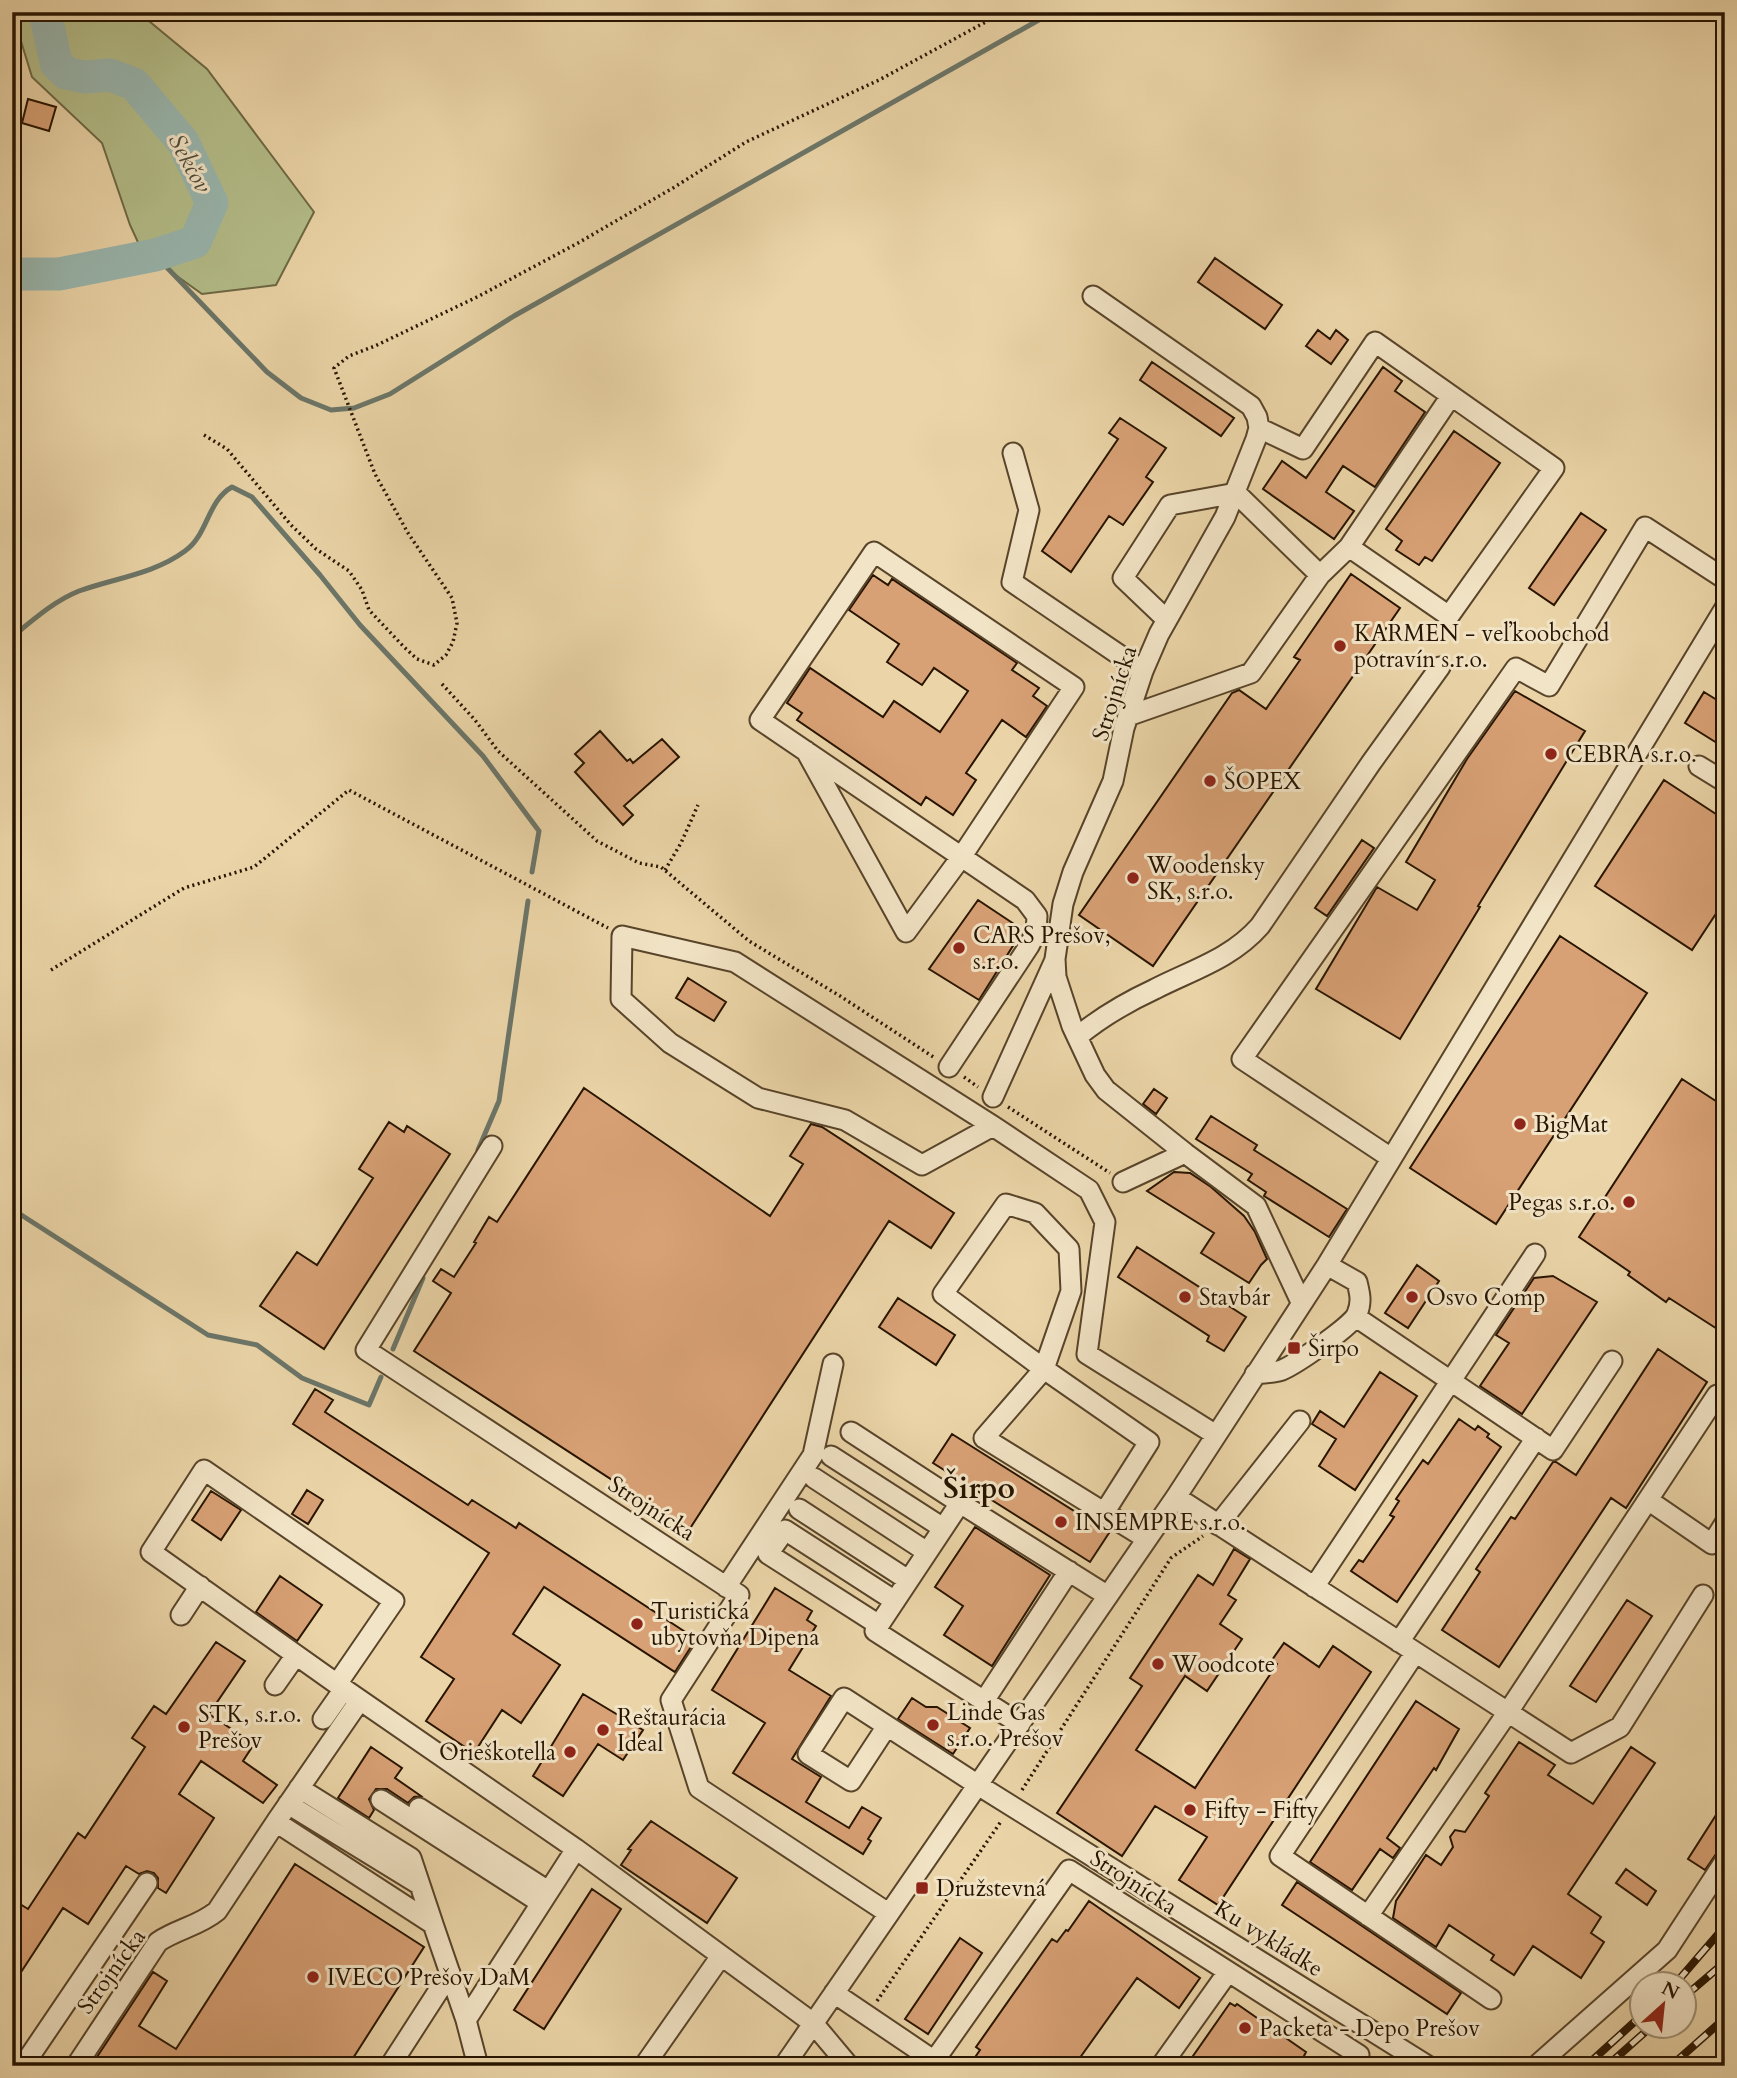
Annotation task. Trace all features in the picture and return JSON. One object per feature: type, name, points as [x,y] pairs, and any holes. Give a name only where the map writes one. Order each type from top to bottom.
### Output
[{"type":"street","points":[[1093,296],[1251,406],[1259,428],[1303,449],[1375,342],[1554,468],[1449,616],[1349,547]]},
{"type":"street","points":[[1128,716],[1251,673],[1320,575],[1349,547],[1451,396]]},
{"type":"street","name":"Strojnícka","points":[[1259,428],[1236,492],[1218,530],[1167,620],[1143,671],[1128,716],[1113,781],[1073,872],[1063,904],[1055,959],[1056,977],[1091,1068],[1107,1090],[1256,1206],[1301,1302]]},
{"type":"street","points":[[1013,453],[1029,510],[1012,582],[1143,671]]},
{"type":"street","points":[[1167,620],[1122,578],[1170,505],[1236,492],[1320,575]]},
{"type":"street","points":[[1391,1158],[1242,1059],[1516,668],[1549,686],[1645,527],[1725,579]]},
{"type":"street","name":"Strojnícka","points":[[949,1067],[1030,946],[1036,932],[1037,916],[1026,900],[760,720],[874,552],[1074,687],[961,856]]},
{"type":"street","points":[[784,2066],[1176,1497],[1326,1265],[1725,608]]},
{"type":"street","points":[[1077,1037],[1106,1015],[1209,964],[1247,941],[1440,667]]},
{"type":"street","points":[[806,751],[906,932],[961,856]]},
{"type":"street","points":[[1699,766],[1725,782]]},
{"type":"street","points":[[993,1126],[922,1165],[845,1120],[758,1098],[670,1043],[621,999],[622,936],[735,962],[993,1126],[1089,1191],[1105,1222],[1087,1354],[1216,1435]]},
{"type":"street","points":[[993,1097],[1055,959]]},
{"type":"street","name":"Strojnícka","points":[[492,1146],[366,1350],[726,1587]]},
{"type":"street","points":[[1123,1182],[1185,1153]]},
{"type":"street","points":[[1104,1513],[1149,1442],[1044,1369],[943,1294],[1006,1204],[1035,1213],[1069,1249],[1071,1291],[1044,1369],[984,1438],[1104,1513],[1147,1539]]},
{"type":"street","points":[[1314,1587],[1535,1254]]},
{"type":"street","points":[[1255,1374],[1274,1373],[1286,1368],[1311,1353],[1356,1317],[1361,1301],[1357,1282],[1326,1265]]},
{"type":"street","points":[[1356,1317],[1553,1450],[1612,1361]]},
{"type":"street","points":[[833,1364],[813,1455],[726,1587],[739,1595],[671,1700],[699,1788],[888,1913]]},
{"type":"street","points":[[1368,1916],[1508,1712],[1717,1395]]},
{"type":"street","points":[[1218,1525],[1300,1421]]},
{"type":"street","points":[[851,1432],[1108,1596]]},
{"type":"street","points":[[1491,1999],[1280,1856],[1536,1438]]},
{"type":"street","points":[[831,1456],[943,1528]]},
{"type":"street","points":[[323,1718],[341,1686],[394,1601],[204,1469],[151,1552],[341,1686],[360,1700],[576,1849],[813,2023],[849,2066]]},
{"type":"street","points":[[814,1478],[927,1552]]},
{"type":"street","points":[[1176,1497],[1571,1753],[1620,1727],[1703,1595]]},
{"type":"street","points":[[1648,1500],[1712,1544],[1725,1523]]},
{"type":"street","points":[[960,1503],[875,1631],[1020,1724]]},
{"type":"street","points":[[799,1509],[908,1580]]},
{"type":"street","points":[[879,1625],[768,1554],[785,1530],[895,1601]]},
{"type":"street","points":[[984,1701],[1069,1571]]},
{"type":"street","points":[[181,1615],[200,1587]]},
{"type":"street","points":[[275,1685],[296,1655]]},
{"type":"street","name":"Strojnícka","points":[[76,2066],[158,1942],[171,1933],[205,1922],[217,1911],[360,1700]]},
{"type":"street","name":"Ku vykládke","points":[[887,1726],[1427,2066]]},
{"type":"street","points":[[294,1796],[420,1885],[466,2020],[478,2066]]},
{"type":"street","points":[[380,1800],[545,1897]]},
{"type":"street","points":[[419,1808],[545,1897]]},
{"type":"street","points":[[276,1822],[433,1924]]},
{"type":"street","points":[[466,2020],[576,1849]]},
{"type":"street","points":[[1536,2066],[1667,1950],[1725,1861]]},
{"type":"street","name":"Strojnícka","points":[[834,1993],[938,2063],[1069,1870],[1359,2055],[1351,2066]]},
{"type":"street","points":[[23,2066],[147,1883]]},
{"type":"street","points":[[644,2066],[721,1956]]},
{"type":"street","points":[[1161,2066],[1228,1972]]},
{"type":"street","points":[[390,2066],[450,1973]]},
{"type":"path","points":[[204,435],[227,449],[291,525],[316,549],[349,570],[362,590],[369,610],[404,647],[417,659],[434,665],[446,655],[453,642],[457,623],[452,598],[408,533],[375,474],[334,368],[349,356],[479,296],[579,243],[746,142],[879,80],[1004,12]]},
{"type":"path","points":[[442,684],[475,720],[498,751],[597,841],[639,863],[661,867],[749,941],[840,996],[1123,1182]]},
{"type":"path","points":[[51,970],[184,888],[254,867],[349,790],[622,936]]},
{"type":"path","points":[[665,870],[681,843],[698,804]]},
{"type":"green space","points":[[12,12],[138,12],[207,69],[314,212],[276,285],[202,294],[142,251],[130,225],[102,143],[32,77]]},
{"type":"building","points":[[28,99],[56,107],[49,131],[22,123]]},
{"type":"building","points":[[1215,258],[1282,305],[1265,329],[1198,282]]},
{"type":"building","points":[[1318,330],[1330,339],[1336,330],[1348,340],[1331,364],[1306,346]]},
{"type":"building","points":[[1152,362],[1234,418],[1221,436],[1140,380]]},
{"type":"building","points":[[1383,367],[1402,381],[1395,391],[1425,412],[1375,487],[1343,466],[1326,492],[1354,511],[1334,539],[1263,489],[1282,461],[1306,478]]},
{"type":"building","points":[[1120,418],[1166,448],[1146,477],[1153,482],[1123,525],[1109,516],[1071,572],[1042,551],[1118,439],[1109,433]]},
{"type":"building","points":[[1454,431],[1500,463],[1432,561],[1425,557],[1419,565],[1396,550],[1402,541],[1386,529]]},
{"type":"building","points":[[1581,513],[1606,530],[1554,605],[1529,588]]},
{"type":"building","points":[[1351,574],[1400,608],[1153,966],[1079,915],[1232,693],[1239,690],[1266,709],[1300,660],[1294,657]]},
{"type":"building","points":[[873,575],[888,585],[892,579],[1017,663],[1012,670],[1039,688],[1033,696],[1047,706],[1026,737],[1002,720],[966,773],[976,780],[953,815],[926,797],[921,805],[797,720],[802,713],[787,703],[810,668],[883,717],[894,701],[940,732],[968,691],[934,668],[922,685],[887,662],[899,644],[849,610]]},
{"type":"building","points":[[1515,691],[1585,731],[1400,1039],[1316,989],[1377,887],[1417,910],[1435,880],[1406,862],[1467,759]]},
{"type":"building","points":[[1704,692],[1725,705],[1725,748],[1685,723]]},
{"type":"building","points":[[600,731],[627,761],[630,759],[633,763],[662,739],[679,757],[624,806],[633,815],[623,825],[575,772],[584,763],[575,754]]},
{"type":"building","points":[[1664,780],[1725,820],[1725,900],[1692,950],[1595,886]]},
{"type":"building","points":[[1362,840],[1374,848],[1327,916],[1315,908]]},
{"type":"building","points":[[978,900],[1023,930],[979,1000],[929,969]]},
{"type":"building","points":[[1560,936],[1647,993],[1496,1224],[1410,1168]]},
{"type":"building","points":[[688,978],[726,1002],[714,1021],[676,998]]},
{"type":"building","points":[[1682,1079],[1725,1107],[1725,1334],[1669,1298],[1666,1302],[1628,1275],[1630,1272],[1579,1237]]},
{"type":"building","points":[[584,1088],[770,1216],[803,1164],[790,1156],[811,1124],[822,1127],[954,1213],[931,1248],[889,1221],[689,1530],[414,1351],[451,1293],[433,1281],[441,1269],[454,1277],[489,1217],[497,1222]]},
{"type":"building","points":[[1154,1089],[1167,1098],[1156,1114],[1143,1104]]},
{"type":"building","points":[[1211,1116],[1257,1145],[1254,1150],[1347,1209],[1329,1237],[1264,1196],[1266,1192],[1248,1180],[1252,1174],[1196,1139]]},
{"type":"building","points":[[389,1122],[404,1132],[407,1126],[450,1154],[324,1349],[260,1306],[297,1252],[317,1265],[373,1178],[359,1169]]},
{"type":"building","points":[[1174,1172],[1190,1173],[1211,1187],[1244,1216],[1255,1232],[1267,1259],[1249,1283],[1201,1253],[1214,1233],[1147,1191]]},
{"type":"building","points":[[1137,1247],[1246,1317],[1224,1351],[1207,1341],[1209,1336],[1118,1277]]},
{"type":"building","name":"Osvo Comp","points":[[1417,1265],[1439,1281],[1408,1328],[1385,1313]]},
{"type":"building","points":[[1553,1276],[1597,1302],[1522,1414],[1480,1386],[1509,1343],[1496,1335],[1534,1278]]},
{"type":"building","points":[[898,1298],[955,1335],[936,1365],[879,1327]]},
{"type":"building","points":[[1658,1349],[1707,1382],[1626,1508],[1611,1498],[1499,1667],[1442,1630],[1480,1572],[1476,1569],[1511,1517],[1515,1519],[1553,1462],[1576,1475]]},
{"type":"building","points":[[1380,1372],[1417,1396],[1355,1490],[1319,1466],[1336,1439],[1312,1424],[1320,1411],[1344,1427]]},
{"type":"building","points":[[315,1389],[333,1400],[325,1412],[468,1505],[472,1500],[516,1528],[519,1523],[696,1639],[675,1672],[544,1587],[513,1634],[560,1665],[521,1723],[502,1710],[474,1753],[426,1721],[454,1679],[421,1657],[489,1553],[293,1424]]},
{"type":"building","points":[[1459,1419],[1475,1430],[1478,1426],[1501,1447],[1397,1602],[1351,1571],[1359,1560],[1363,1562],[1394,1517],[1390,1515],[1399,1501],[1396,1499],[1423,1460],[1428,1464]]},
{"type":"building","points":[[952,1434],[1109,1533],[1090,1562],[933,1463]]},
{"type":"building","points":[[307,1490],[323,1500],[308,1524],[292,1514]]},
{"type":"building","points":[[211,1491],[241,1510],[221,1540],[192,1520]]},
{"type":"building","points":[[975,1527],[1050,1575],[992,1666],[944,1635],[963,1606],[935,1587]]},
{"type":"building","points":[[1234,1549],[1250,1559],[1228,1595],[1236,1600],[1220,1624],[1242,1639],[1207,1691],[1185,1676],[1136,1750],[1195,1788],[1277,1664],[1272,1660],[1284,1643],[1319,1667],[1333,1646],[1371,1672],[1218,1905],[1179,1880],[1207,1837],[1155,1806],[1122,1856],[1057,1813],[1142,1686],[1130,1678],[1198,1575],[1213,1585]]},
{"type":"building","points":[[280,1576],[322,1605],[297,1641],[256,1612]]},
{"type":"building","points":[[775,1588],[812,1611],[807,1620],[816,1626],[789,1670],[831,1696],[792,1759],[821,1777],[806,1802],[849,1828],[862,1807],[881,1818],[868,1839],[871,1841],[863,1854],[733,1773],[765,1723],[712,1690]]},
{"type":"building","points":[[1627,1600],[1652,1616],[1596,1702],[1570,1686]]},
{"type":"building","points":[[216,1642],[245,1661],[209,1714],[254,1744],[243,1761],[277,1785],[263,1803],[201,1761],[179,1794],[214,1818],[166,1893],[158,1888],[158,1878],[154,1873],[147,1871],[139,1874],[126,1866],[88,1924],[63,1908],[12,1986],[12,1899],[28,1909],[78,1833],[85,1838],[145,1747],[132,1738],[154,1706],[166,1714]]},
{"type":"building","name":"Orieškotella","points":[[583,1694],[643,1730],[623,1760],[598,1744],[563,1796],[533,1776]]},
{"type":"building","name":"Linde Gas s.r.o. Prešov","points":[[912,1698],[926,1707],[937,1707],[970,1728],[953,1754],[898,1719]]},
{"type":"building","points":[[1416,1701],[1459,1729],[1436,1770],[1434,1768],[1387,1838],[1400,1848],[1393,1858],[1380,1849],[1352,1890],[1310,1862]]},
{"type":"building","points":[[1519,1742],[1555,1765],[1548,1775],[1593,1804],[1631,1747],[1655,1763],[1568,1894],[1601,1917],[1591,1933],[1604,1942],[1581,1978],[1533,1946],[1514,1975],[1491,1960],[1494,1955],[1449,1925],[1436,1947],[1393,1918],[1396,1901],[1426,1855],[1441,1865],[1453,1847],[1450,1837],[1455,1830],[1465,1832],[1489,1796],[1485,1793]]},
{"type":"building","points":[[371,1747],[402,1768],[395,1778],[421,1796],[414,1797],[408,1803],[387,1789],[376,1789],[369,1799],[374,1810],[369,1818],[338,1798]]},
{"type":"building","points":[[1725,1801],[1725,1841],[1705,1870],[1688,1859]]},
{"type":"building","points":[[651,1821],[737,1878],[707,1923],[621,1865],[631,1850],[628,1849]]},
{"type":"building","name":"IVECO Prešov DaM","points":[[295,1864],[424,1947],[348,2066],[91,2066],[153,1972],[167,1981],[139,2026],[176,2049]]},
{"type":"building","points":[[1626,1869],[1656,1891],[1647,1905],[1616,1883]]},
{"type":"building","points":[[1297,1882],[1461,1993],[1447,2014],[1282,1905]]},
{"type":"building","points":[[592,1889],[621,1909],[544,2029],[514,2010]]},
{"type":"building","points":[[1089,1901],[1200,1978],[1179,2008],[1137,1978],[1074,2066],[969,2066],[980,2050],[976,2047],[1052,1939],[1057,1942],[1066,1930],[1068,1931]]},
{"type":"building","points":[[960,1938],[982,1953],[928,2034],[905,2019]]},
{"type":"building","name":"Packeta - Depo Prešov","points":[[1230,2003],[1235,2006],[1237,2004],[1306,2052],[1304,2056],[1316,2066],[1186,2066]]},
{"type":"waterway","name":"Sekčov","points":[[12,274],[59,274],[155,255],[195,242],[212,203],[183,142],[134,84],[110,75],[84,77],[66,73],[56,63],[45,12]]},
{"type":"waterway","points":[[155,255],[267,372],[301,398],[331,410],[354,408],[390,394],[514,316],[1053,12]]},
{"type":"waterway","points":[[12,637],[44,611],[70,595],[147,570],[185,551],[199,536],[217,501],[232,487],[252,497],[360,625],[483,756],[539,831],[532,872]]},
{"type":"waterway","points":[[478,1150],[499,1101],[528,901]]},
{"type":"waterway","points":[[12,1209],[208,1335],[257,1345],[302,1378],[369,1405],[381,1377]]},
{"type":"waterway","points":[[393,1349],[423,1278]]},
{"type":"railway","points":[[1688,1969],[1725,1926]]},
{"type":"railway","points":[[1698,1985],[1725,1962]]},
{"type":"railway","points":[[1671,2066],[1725,2018]]},
{"type":"railway","points":[[1586,2066],[1628,2028]]},
{"type":"railway","points":[[1607,2066],[1637,2039]]},
{"type":"place","name":"KARMEN - veľkoobchod potravín s.r.o.","points":[[1340,646]]},
{"type":"place","name":"CEBRA s.r.o.","points":[[1551,754]]},
{"type":"place","name":"ŠOPEX","points":[[1210,781]]},
{"type":"place","name":"Woodensky SK, s.r.o.","points":[[1133,878]]},
{"type":"place","name":"CARS Prešov, s.r.o.","points":[[959,948]]},
{"type":"place","name":"BigMat","points":[[1520,1124]]},
{"type":"place","name":"Pegas s.r.o.","points":[[1629,1202]]},
{"type":"place","name":"Stavbár","points":[[1185,1297]]},
{"type":"place","name":"Osvo Comp","points":[[1412,1297]]},
{"type":"place","name":"Širpo","points":[[1294,1348]]},
{"type":"place","name":"INSEMPRE s.r.o.","points":[[1061,1522]]},
{"type":"place","name":"Turistická ubytovňa Dipena","points":[[637,1624]]},
{"type":"place","name":"Woodcote","points":[[1158,1664]]},
{"type":"place","name":"Linde Gas s.r.o. Prešov","points":[[933,1725]]},
{"type":"place","name":"STK, s.r.o. Prešov","points":[[184,1727]]},
{"type":"place","name":"Reštaurácia Ideal","points":[[603,1730]]},
{"type":"place","name":"Orieškotella","points":[[570,1752]]},
{"type":"place","name":"Fifty - Fifty","points":[[1190,1810]]},
{"type":"place","name":"Družstevná","points":[[922,1888]]},
{"type":"place","name":"IVECO Prešov DaM","points":[[313,1977]]},
{"type":"place","name":"Packeta - Depo Prešov","points":[[1245,2028]]},
{"type":"district","name":"Širpo","points":[[979,1488]]}]
